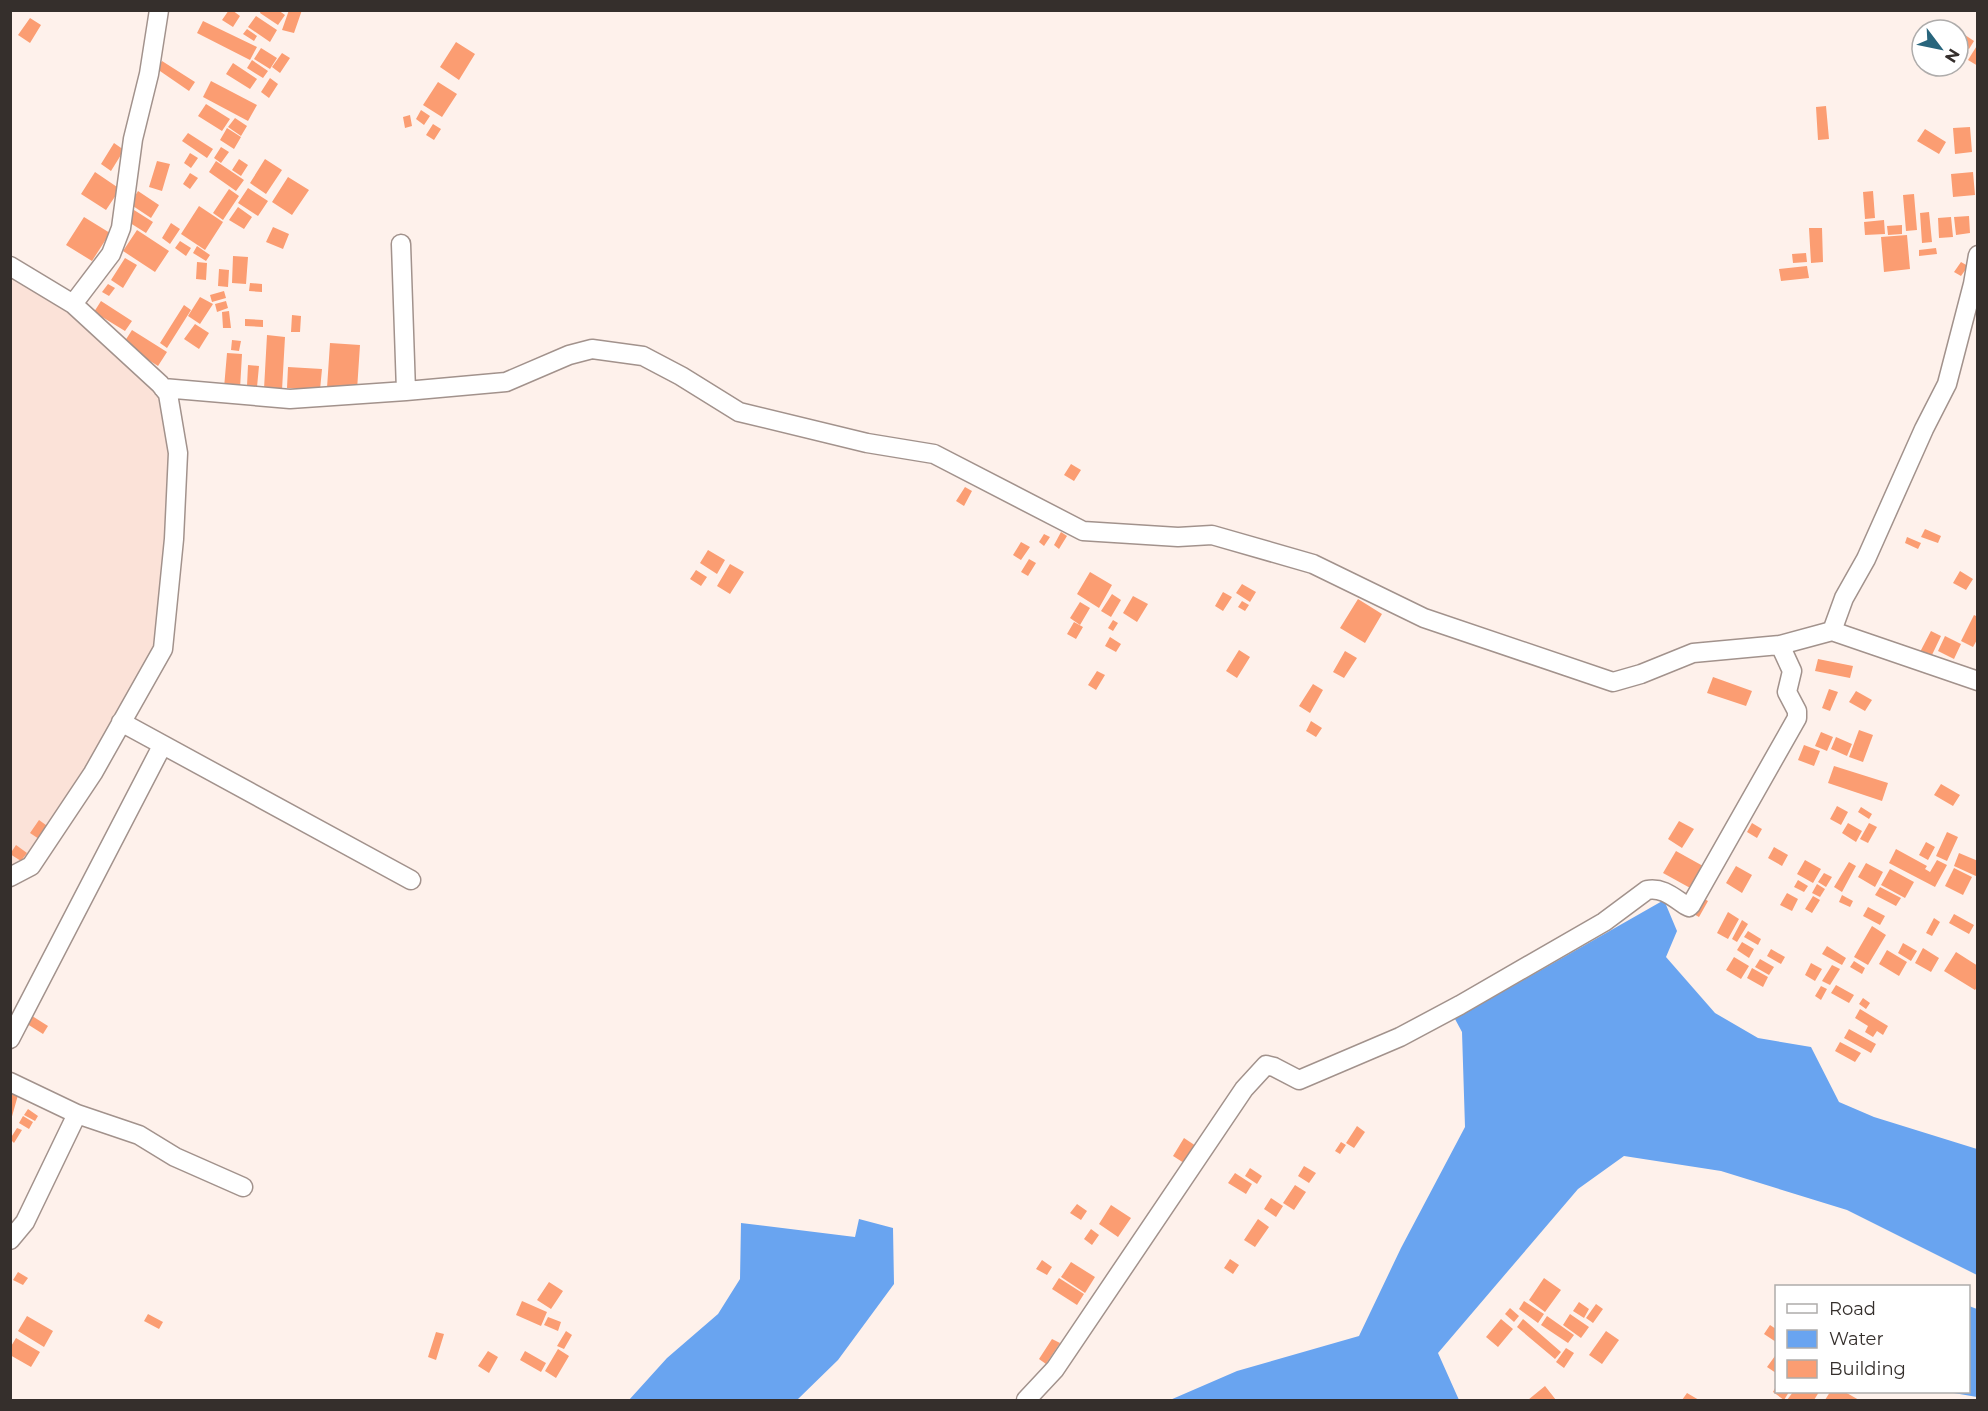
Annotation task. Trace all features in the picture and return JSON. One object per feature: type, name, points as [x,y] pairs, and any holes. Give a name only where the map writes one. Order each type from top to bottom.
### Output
[{"type":"street","points":[[73,304],[111,254],[122,228],[133,139],[149,74],[159,10]]},
{"type":"street","points":[[401,244],[406,391]]},
{"type":"street","points":[[1832,631],[1844,598],[1866,559],[1924,429],[1947,384],[1975,283],[1977,255]]},
{"type":"street","points":[[10,266],[73,304],[163,388],[168,394],[178,453],[174,539],[163,649],[93,773],[31,866],[10,877]]},
{"type":"street","points":[[163,388],[290,399],[406,391],[506,382],[569,355],[592,349],[624,352],[643,356],[681,376],[739,412],[867,443],[934,454],[1083,531],[1178,537],[1212,535],[1313,564],[1424,618],[1613,682],[1641,674],[1693,653],[1780,645],[1832,631],[1977,681]]},
{"type":"street","points":[[1026,1401],[1055,1369],[1244,1089],[1266,1065],[1274,1066],[1299,1080],[1400,1037],[1604,922],[1647,890],[1662,891],[1689,907],[1691,905],[1797,718],[1797,711],[1787,692],[1792,671],[1780,645]]},
{"type":"street","points":[[122,722],[162,746],[411,880]]},
{"type":"street","points":[[10,1040],[162,746]]},
{"type":"street","points":[[10,1082],[77,1114],[139,1136],[175,1157],[243,1187]]},
{"type":"street","points":[[10,1240],[15,1237],[25,1222],[77,1114]]},
{"type":"shaded area","points":[[10,267],[67,301],[166,394],[177,453],[160,648],[29,863],[10,873]]},
{"type":"water","points":[[1664,900],[1677,931],[1666,957],[1715,1013],[1758,1038],[1811,1047],[1839,1102],[1874,1117],[1977,1149],[1977,1275],[1847,1210],[1721,1171],[1624,1156],[1578,1189],[1438,1353],[1459,1400],[1170,1400],[1237,1371],[1359,1336],[1401,1248],[1465,1127],[1462,1032],[1455,1019]]},
{"type":"water","points":[[859,1219],[893,1228],[894,1284],[838,1360],[797,1400],[629,1400],[667,1358],[718,1314],[740,1279],[741,1223],[855,1237]]},
{"type":"water","points":[[1970,1306],[1977,1309],[1977,1397],[1954,1393],[1970,1393]]},
{"type":"building","points":[[229,10],[240,16],[233,27],[222,20]]},
{"type":"building","points":[[261,10],[278,10],[285,15],[278,25],[260,13]]},
{"type":"building","points":[[289,10],[302,10],[294,33],[282,30]]},
{"type":"building","points":[[256,16],[277,30],[270,42],[248,27]]},
{"type":"building","points":[[30,18],[41,25],[30,43],[18,35]]},
{"type":"building","points":[[203,21],[257,47],[250,60],[197,33]]},
{"type":"building","points":[[247,29],[257,36],[254,41],[243,34]]},
{"type":"building","points":[[456,42],[475,54],[459,80],[440,67]]},
{"type":"building","points":[[1978,44],[1978,66],[1970,61],[1970,57]]},
{"type":"building","points":[[261,48],[277,58],[270,69],[254,59]]},
{"type":"building","points":[[282,53],[290,58],[280,73],[272,67]]},
{"type":"building","points":[[252,60],[268,71],[263,78],[247,68]]},
{"type":"building","points":[[162,61],[195,82],[189,91],[157,69]]},
{"type":"building","points":[[233,63],[257,79],[250,89],[226,74]]},
{"type":"building","points":[[270,78],[278,84],[269,98],[261,92]]},
{"type":"building","points":[[211,81],[257,105],[248,121],[203,97]]},
{"type":"building","points":[[438,82],[457,94],[442,117],[423,105]]},
{"type":"building","points":[[206,104],[230,119],[222,131],[198,116]]},
{"type":"building","points":[[1826,106],[1829,139],[1818,140],[1816,107]]},
{"type":"building","points":[[421,110],[430,116],[424,125],[416,119]]},
{"type":"building","points":[[410,115],[412,126],[405,128],[403,117]]},
{"type":"building","points":[[235,118],[247,126],[241,136],[228,127]]},
{"type":"building","points":[[433,124],[441,129],[434,140],[426,135]]},
{"type":"building","points":[[1970,127],[1972,152],[1955,154],[1953,128]]},
{"type":"building","points":[[227,128],[241,137],[234,149],[220,140]]},
{"type":"building","points":[[1925,129],[1946,142],[1939,154],[1917,141]]},
{"type":"building","points":[[188,133],[213,149],[207,158],[182,141]]},
{"type":"building","points":[[114,143],[124,150],[111,171],[101,164]]},
{"type":"building","points":[[221,147],[229,152],[221,163],[214,158]]},
{"type":"building","points":[[190,153],[198,158],[191,168],[184,163]]},
{"type":"building","points":[[239,159],[248,165],[241,176],[232,170]]},
{"type":"building","points":[[265,159],[282,170],[266,194],[250,183]]},
{"type":"building","points":[[157,161],[170,164],[162,191],[149,187]]},
{"type":"building","points":[[216,161],[244,180],[236,191],[209,172]]},
{"type":"building","points":[[95,172],[120,189],[106,210],[81,194]]},
{"type":"building","points":[[1973,172],[1975,195],[1953,197],[1951,174]]},
{"type":"building","points":[[190,173],[198,178],[190,189],[183,184]]},
{"type":"building","points":[[288,177],[309,190],[292,215],[272,202]]},
{"type":"building","points":[[248,188],[268,201],[258,216],[238,203]]},
{"type":"building","points":[[229,189],[239,196],[223,220],[213,213]]},
{"type":"building","points":[[138,191],[159,205],[151,218],[130,204]]},
{"type":"building","points":[[1873,191],[1875,218],[1865,219],[1863,192]]},
{"type":"building","points":[[1914,194],[1917,230],[1906,231],[1903,195]]},
{"type":"building","points":[[199,206],[223,222],[205,250],[181,234]]},
{"type":"building","points":[[238,207],[252,217],[244,229],[229,220]]},
{"type":"building","points":[[134,210],[153,222],[146,233],[127,221]]},
{"type":"building","points":[[1929,212],[1932,242],[1922,243],[1920,213]]},
{"type":"building","points":[[1969,216],[1970,233],[1956,235],[1954,217]]},
{"type":"building","points":[[84,217],[110,233],[92,261],[66,245]]},
{"type":"building","points":[[1951,217],[1953,237],[1939,238],[1938,218]]},
{"type":"building","points":[[1884,220],[1885,234],[1865,235],[1864,222]]},
{"type":"building","points":[[171,223],[180,229],[170,244],[162,238]]},
{"type":"building","points":[[1902,225],[1902,234],[1888,235],[1887,226]]},
{"type":"building","points":[[273,227],[289,234],[283,249],[266,242]]},
{"type":"building","points":[[1809,228],[1822,228],[1823,262],[1811,263]]},
{"type":"building","points":[[137,230],[169,251],[155,272],[123,251]]},
{"type":"building","points":[[1907,235],[1910,269],[1884,272],[1881,237]]},
{"type":"building","points":[[180,241],[191,248],[186,256],[175,248]]},
{"type":"building","points":[[197,246],[210,255],[206,261],[193,253]]},
{"type":"building","points":[[1936,248],[1937,254],[1919,256],[1919,250]]},
{"type":"building","points":[[1806,253],[1807,262],[1793,263],[1792,254]]},
{"type":"building","points":[[233,256],[248,257],[246,284],[232,283]]},
{"type":"building","points":[[125,258],[137,265],[123,288],[111,280]]},
{"type":"building","points":[[197,262],[207,263],[206,280],[196,279]]},
{"type":"building","points":[[1961,262],[1968,266],[1961,276],[1954,272]]},
{"type":"building","points":[[1807,266],[1809,278],[1781,281],[1779,269]]},
{"type":"building","points":[[219,269],[229,270],[228,287],[218,286]]},
{"type":"building","points":[[250,283],[262,284],[262,292],[249,291]]},
{"type":"building","points":[[108,284],[115,288],[109,296],[102,292]]},
{"type":"building","points":[[224,291],[226,298],[212,302],[210,295]]},
{"type":"building","points":[[200,297],[213,304],[200,324],[188,316]]},
{"type":"building","points":[[101,301],[132,321],[125,331],[94,312]]},
{"type":"building","points":[[226,301],[228,308],[217,312],[215,304]]},
{"type":"building","points":[[184,305],[191,310],[167,348],[160,343]]},
{"type":"building","points":[[229,311],[231,328],[223,328],[222,312]]},
{"type":"building","points":[[292,315],[301,316],[300,332],[291,332]]},
{"type":"building","points":[[245,319],[263,320],[263,327],[245,326]]},
{"type":"building","points":[[195,324],[209,333],[199,349],[184,339]]},
{"type":"building","points":[[132,330],[167,352],[158,366],[123,344]]},
{"type":"building","points":[[267,335],[285,337],[282,390],[264,389]]},
{"type":"building","points":[[232,340],[241,341],[239,351],[231,350]]},
{"type":"building","points":[[330,343],[360,345],[357,390],[327,388]]},
{"type":"building","points":[[227,353],[242,354],[240,389],[224,388]]},
{"type":"building","points":[[248,365],[259,366],[257,387],[247,386]]},
{"type":"building","points":[[288,367],[322,369],[320,390],[287,388]]},
{"type":"building","points":[[1071,464],[1081,470],[1074,481],[1064,475]]},
{"type":"building","points":[[965,487],[972,491],[964,506],[956,501]]},
{"type":"building","points":[[1925,529],[1941,536],[1938,543],[1921,537]]},
{"type":"building","points":[[1061,532],[1067,536],[1059,549],[1054,545]]},
{"type":"building","points":[[1044,534],[1050,537],[1044,546],[1039,542]]},
{"type":"building","points":[[1907,537],[1921,543],[1918,549],[1905,543]]},
{"type":"building","points":[[1021,542],[1030,547],[1021,560],[1013,555]]},
{"type":"building","points":[[708,550],[725,560],[717,574],[700,563]]},
{"type":"building","points":[[1029,559],[1036,563],[1028,576],[1021,572]]},
{"type":"building","points":[[730,564],[744,572],[730,594],[717,586]]},
{"type":"building","points":[[696,570],[707,577],[701,586],[690,579]]},
{"type":"building","points":[[1960,571],[1973,579],[1966,590],[1953,583]]},
{"type":"building","points":[[1090,572],[1112,585],[1099,608],[1077,594]]},
{"type":"building","points":[[1242,584],[1256,592],[1250,602],[1236,593]]},
{"type":"building","points":[[1223,592],[1232,597],[1223,611],[1215,606]]},
{"type":"building","points":[[1112,594],[1121,600],[1111,617],[1101,611]]},
{"type":"building","points":[[1133,596],[1148,604],[1137,622],[1123,613]]},
{"type":"building","points":[[1358,599],[1382,614],[1365,643],[1340,628]]},
{"type":"building","points":[[1242,601],[1249,605],[1245,611],[1238,607]]},
{"type":"building","points":[[1080,602],[1090,608],[1080,625],[1070,618]]},
{"type":"building","points":[[1974,615],[1978,617],[1978,638],[1973,647],[1961,641]]},
{"type":"building","points":[[1113,620],[1118,623],[1113,631],[1108,628]]},
{"type":"building","points":[[1074,622],[1083,627],[1076,639],[1067,634]]},
{"type":"building","points":[[1931,631],[1941,636],[1931,657],[1920,652]]},
{"type":"building","points":[[1945,636],[1961,644],[1954,659],[1938,651]]},
{"type":"building","points":[[1110,637],[1121,644],[1116,652],[1105,646]]},
{"type":"building","points":[[1239,650],[1250,657],[1237,678],[1226,671]]},
{"type":"building","points":[[1345,651],[1357,658],[1344,678],[1333,672]]},
{"type":"building","points":[[1818,659],[1853,666],[1850,678],[1815,671]]},
{"type":"building","points":[[1097,671],[1105,675],[1096,690],[1088,685]]},
{"type":"building","points":[[1713,677],[1752,691],[1746,706],[1707,693]]},
{"type":"building","points":[[1313,684],[1323,690],[1310,713],[1299,706]]},
{"type":"building","points":[[1829,689],[1838,692],[1830,711],[1822,708]]},
{"type":"building","points":[[1856,691],[1872,700],[1865,711],[1849,702]]},
{"type":"building","points":[[1311,721],[1322,728],[1316,737],[1306,731]]},
{"type":"building","points":[[1859,730],[1873,735],[1863,762],[1849,757]]},
{"type":"building","points":[[1821,732],[1833,737],[1827,751],[1815,746]]},
{"type":"building","points":[[1836,737],[1852,744],[1847,756],[1831,749]]},
{"type":"building","points":[[1804,745],[1820,751],[1814,766],[1798,760]]},
{"type":"building","points":[[1834,766],[1888,783],[1882,801],[1828,783]]},
{"type":"building","points":[[1941,784],[1960,795],[1953,806],[1934,795]]},
{"type":"building","points":[[1837,806],[1848,812],[1841,825],[1830,819]]},
{"type":"building","points":[[1861,807],[1872,814],[1869,819],[1858,812]]},
{"type":"building","points":[[39,820],[50,828],[42,841],[30,833]]},
{"type":"building","points":[[1679,821],[1694,829],[1682,848],[1668,839]]},
{"type":"building","points":[[1752,823],[1762,829],[1757,838],[1747,832]]},
{"type":"building","points":[[1848,823],[1862,831],[1856,842],[1842,833]]},
{"type":"building","points":[[1869,823],[1877,827],[1868,843],[1860,839]]},
{"type":"building","points":[[1947,832],[1958,837],[1947,861],[1936,856]]},
{"type":"building","points":[[1926,842],[1935,847],[1928,860],[1919,855]]},
{"type":"building","points":[[16,845],[27,853],[21,861],[10,854]]},
{"type":"building","points":[[1774,847],[1788,855],[1782,866],[1768,858]]},
{"type":"building","points":[[1896,849],[1927,866],[1925,869],[1930,872],[1937,860],[1947,865],[1935,887],[1889,863]]},
{"type":"building","points":[[1676,851],[1703,866],[1692,889],[1663,873]]},
{"type":"building","points":[[1959,853],[1978,861],[1978,877],[1954,866]]},
{"type":"building","points":[[1805,860],[1821,869],[1813,883],[1797,874]]},
{"type":"building","points":[[1849,862],[1856,866],[1842,892],[1834,887]]},
{"type":"building","points":[[1866,863],[1883,872],[1875,887],[1858,877]]},
{"type":"building","points":[[1736,866],[1752,875],[1742,893],[1726,883]]},
{"type":"building","points":[[1954,868],[1972,877],[1963,895],[1945,886]]},
{"type":"building","points":[[1890,869],[1914,882],[1905,898],[1881,885]]},
{"type":"building","points":[[1824,873],[1832,877],[1826,887],[1818,882]]},
{"type":"building","points":[[1798,880],[1808,886],[1804,892],[1794,887]]},
{"type":"building","points":[[1817,884],[1825,889],[1820,897],[1812,893]]},
{"type":"building","points":[[1880,887],[1901,898],[1896,906],[1875,895]]},
{"type":"building","points":[[1787,893],[1798,899],[1792,911],[1780,905]]},
{"type":"building","points":[[1842,895],[1853,901],[1850,907],[1839,902]]},
{"type":"building","points":[[1699,896],[1708,901],[1699,917],[1690,912]]},
{"type":"building","points":[[1813,896],[1820,900],[1812,913],[1805,909]]},
{"type":"building","points":[[1868,907],[1885,916],[1880,925],[1863,916]]},
{"type":"building","points":[[1728,912],[1739,919],[1728,939],[1717,933]]},
{"type":"building","points":[[1954,914],[1974,925],[1969,934],[1949,923]]},
{"type":"building","points":[[1934,918],[1940,922],[1932,936],[1926,933]]},
{"type":"building","points":[[1742,920],[1748,924],[1737,942],[1732,939]]},
{"type":"building","points":[[1872,926],[1886,935],[1868,965],[1854,957]]},
{"type":"building","points":[[1748,931],[1761,939],[1758,945],[1744,937]]},
{"type":"building","points":[[1742,942],[1754,949],[1749,958],[1737,950]]},
{"type":"building","points":[[1903,943],[1917,951],[1911,961],[1898,953]]},
{"type":"building","points":[[1827,946],[1846,958],[1842,965],[1822,954]]},
{"type":"building","points":[[1923,948],[1939,958],[1931,972],[1915,963]]},
{"type":"building","points":[[1771,949],[1785,957],[1781,964],[1767,956]]},
{"type":"building","points":[[1887,950],[1907,962],[1899,976],[1879,964]]},
{"type":"building","points":[[1956,952],[1978,966],[1978,986],[1975,990],[1944,971]]},
{"type":"building","points":[[1734,957],[1749,966],[1741,979],[1726,970]]},
{"type":"building","points":[[1760,959],[1774,967],[1769,975],[1755,967]]},
{"type":"building","points":[[1854,961],[1865,968],[1862,974],[1850,967]]},
{"type":"building","points":[[1811,963],[1822,969],[1815,981],[1805,975]]},
{"type":"building","points":[[1832,965],[1840,969],[1830,985],[1822,981]]},
{"type":"building","points":[[1752,968],[1768,977],[1763,987],[1747,978]]},
{"type":"building","points":[[1836,985],[1854,995],[1849,1003],[1831,993]]},
{"type":"building","points":[[1821,986],[1827,989],[1821,1000],[1815,996]]},
{"type":"building","points":[[1863,998],[1870,1003],[1866,1009],[1859,1004]]},
{"type":"building","points":[[1860,1009],[1888,1026],[1883,1035],[1877,1031],[1873,1037],[1865,1032],[1868,1026],[1855,1018]]},
{"type":"building","points":[[29,1014],[48,1026],[43,1034],[24,1022]]},
{"type":"building","points":[[1849,1029],[1876,1044],[1871,1053],[1844,1038]]},
{"type":"building","points":[[1840,1042],[1861,1053],[1855,1062],[1835,1051]]},
{"type":"building","points":[[10,1092],[18,1095],[11,1120],[10,1120]]},
{"type":"building","points":[[28,1109],[38,1116],[35,1121],[24,1115]]},
{"type":"building","points":[[23,1116],[33,1122],[29,1129],[19,1123]]},
{"type":"building","points":[[1357,1126],[1365,1132],[1354,1148],[1346,1143]]},
{"type":"building","points":[[17,1128],[22,1130],[14,1143],[10,1139]]},
{"type":"building","points":[[1184,1138],[1196,1146],[1184,1163],[1173,1156]]},
{"type":"building","points":[[1341,1142],[1346,1145],[1340,1154],[1335,1151]]},
{"type":"building","points":[[1304,1166],[1316,1173],[1309,1183],[1298,1176]]},
{"type":"building","points":[[1250,1168],[1262,1176],[1257,1184],[1245,1176]]},
{"type":"building","points":[[1235,1173],[1252,1184],[1246,1194],[1228,1183]]},
{"type":"building","points":[[1295,1185],[1306,1192],[1294,1210],[1283,1203]]},
{"type":"building","points":[[1271,1198],[1283,1206],[1276,1217],[1264,1209]]},
{"type":"building","points":[[1077,1204],[1087,1211],[1081,1220],[1070,1213]]},
{"type":"building","points":[[1111,1205],[1131,1218],[1118,1237],[1099,1224]]},
{"type":"building","points":[[1258,1219],[1269,1227],[1255,1247],[1244,1240]]},
{"type":"building","points":[[1091,1229],[1099,1235],[1092,1245],[1084,1239]]},
{"type":"building","points":[[1230,1259],[1239,1265],[1233,1274],[1224,1268]]},
{"type":"building","points":[[1042,1260],[1052,1267],[1047,1275],[1036,1269]]},
{"type":"building","points":[[1071,1262],[1095,1277],[1085,1293],[1061,1277]]},
{"type":"building","points":[[18,1272],[28,1278],[23,1285],[13,1280]]},
{"type":"building","points":[[1059,1278],[1084,1294],[1077,1305],[1052,1289]]},
{"type":"building","points":[[1544,1278],[1561,1290],[1545,1312],[1529,1300]]},
{"type":"building","points":[[549,1282],[563,1291],[551,1309],[537,1300]]},
{"type":"building","points":[[522,1301],[547,1312],[541,1326],[516,1315]]},
{"type":"building","points":[[1524,1301],[1544,1314],[1538,1323],[1519,1309]]},
{"type":"building","points":[[1579,1302],[1589,1309],[1584,1318],[1573,1311]]},
{"type":"building","points":[[1596,1304],[1603,1309],[1593,1323],[1586,1318]]},
{"type":"building","points":[[1510,1308],[1519,1316],[1514,1322],[1505,1314]]},
{"type":"building","points":[[148,1314],[163,1322],[159,1329],[144,1321]]},
{"type":"building","points":[[1570,1314],[1589,1327],[1581,1338],[1563,1325]]},
{"type":"building","points":[[27,1316],[53,1331],[44,1347],[18,1331]]},
{"type":"building","points":[[1547,1316],[1574,1335],[1568,1343],[1541,1325]]},
{"type":"building","points":[[548,1317],[561,1322],[558,1331],[544,1325]]},
{"type":"building","points":[[1501,1319],[1513,1329],[1498,1347],[1486,1337]]},
{"type":"building","points":[[1523,1319],[1561,1352],[1555,1359],[1517,1327]]},
{"type":"building","points":[[1770,1325],[1775,1328],[1775,1341],[1764,1334]]},
{"type":"building","points":[[566,1331],[572,1335],[564,1349],[557,1346]]},
{"type":"building","points":[[1606,1331],[1619,1340],[1602,1364],[1589,1355]]},
{"type":"building","points":[[436,1332],[444,1334],[436,1360],[428,1357]]},
{"type":"building","points":[[16,1338],[40,1352],[31,1367],[10,1355],[10,1348]]},
{"type":"building","points":[[1052,1339],[1060,1343],[1046,1364],[1039,1359]]},
{"type":"building","points":[[1566,1348],[1574,1353],[1564,1368],[1556,1362]]},
{"type":"building","points":[[558,1349],[569,1356],[556,1378],[545,1371]]},
{"type":"building","points":[[488,1351],[498,1357],[489,1373],[478,1366]]},
{"type":"building","points":[[525,1351],[546,1363],[541,1372],[520,1360]]},
{"type":"building","points":[[1775,1356],[1775,1372],[1767,1367]]},
{"type":"building","points":[[1545,1386],[1556,1400],[1528,1400]]},
{"type":"building","points":[[1775,1388],[1775,1393],[1788,1393],[1784,1400],[1773,1392]]},
{"type":"building","points":[[1687,1393],[1699,1400],[1682,1400]]},
{"type":"building","points":[[1792,1393],[1818,1393],[1814,1400],[1787,1400]]},
{"type":"building","points":[[1829,1393],[1847,1393],[1859,1400],[1825,1400]]}]
